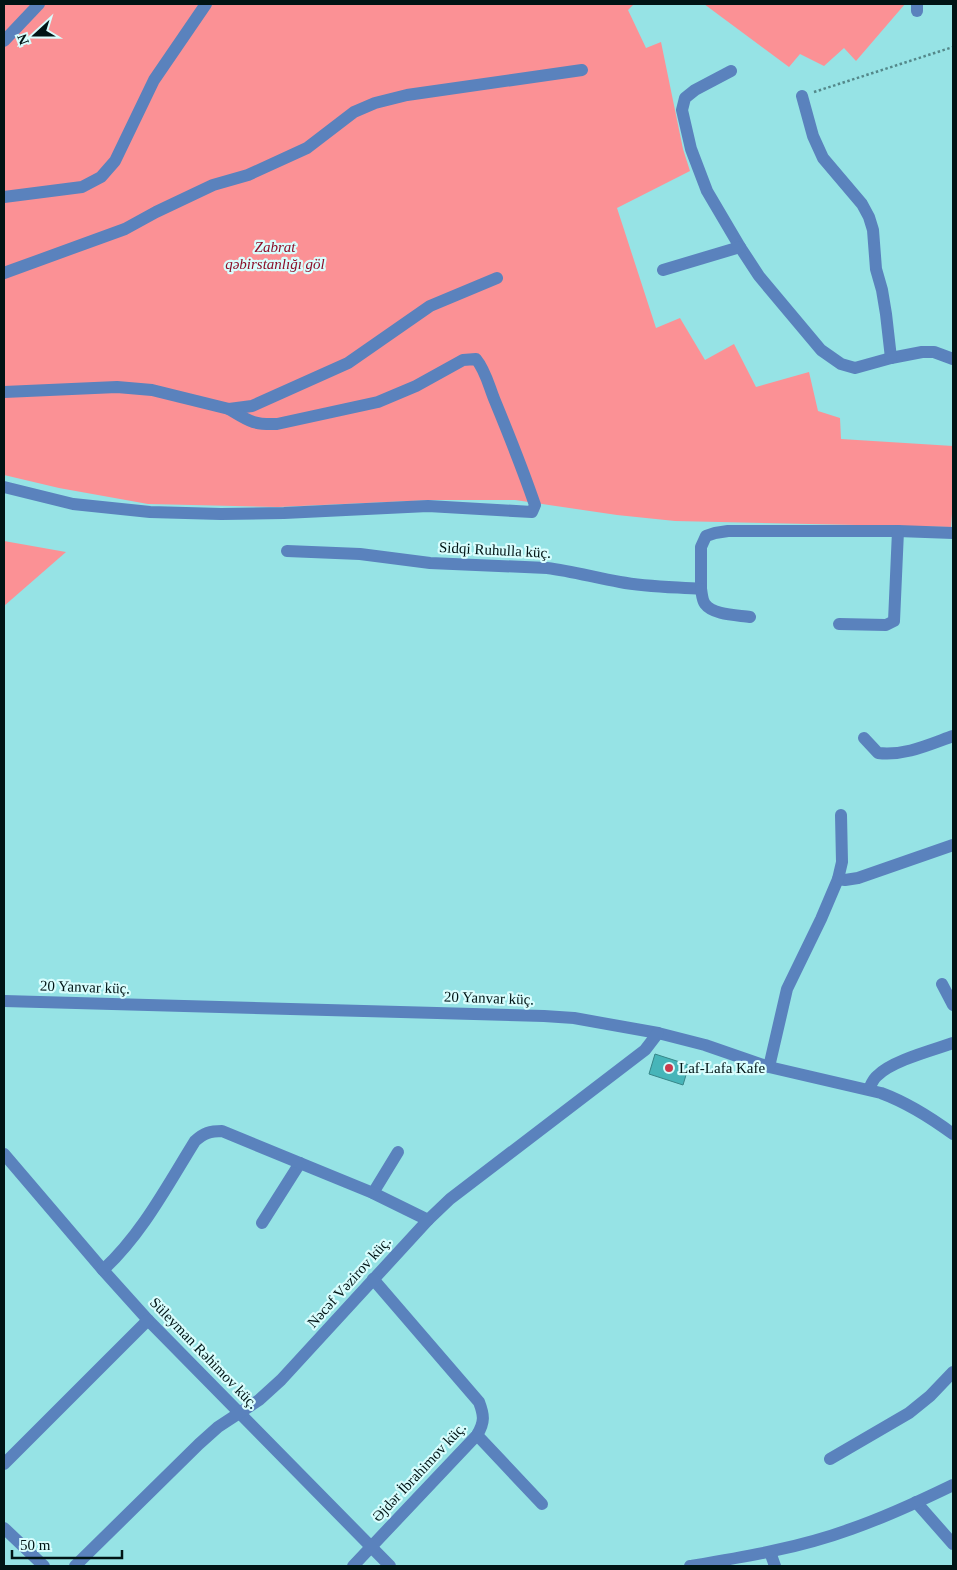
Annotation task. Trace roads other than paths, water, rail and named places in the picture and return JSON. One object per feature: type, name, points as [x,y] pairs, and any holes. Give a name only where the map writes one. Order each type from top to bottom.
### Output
[{"type":"street","points":[[4,41],[39,4]]},
{"type":"street","points":[[4,197],[82,187],[101,178],[115,161],[154,80],[206,4]]},
{"type":"street","points":[[4,273],[125,229],[213,185],[248,175],[307,148],[354,112],[375,103],[407,95],[582,70]]},
{"type":"street","points":[[731,71],[694,90],[685,98],[682,110],[691,149],[707,191],[758,276],[821,350],[840,364],[855,368],[922,352],[934,352],[953,359]]},
{"type":"street","points":[[802,96],[813,136],[823,158],[862,204],[869,217],[873,230],[876,270],[885,306],[891,358]]},
{"type":"street","points":[[663,270],[740,247]]},
{"type":"street","points":[[4,392],[126,388],[152,390],[229,408],[252,406],[348,363],[430,306],[497,278]]},
{"type":"street","points":[[4,486],[73,504],[150,512],[275,513],[428,506],[532,512],[535,505],[483,367],[476,359],[463,360],[416,386],[378,402],[278,424],[261,424],[250,421],[229,408]]},
{"type":"street","points":[[750,617],[718,612],[709,608],[704,602],[701,589],[701,547],[706,536],[728,531],[898,531],[953,533]]},
{"type":"street","points":[[840,624],[886,625],[894,621],[898,531]]},
{"type":"street","name":"Sidqi Ruhulla küç.","points":[[287,551],[360,554],[430,563],[548,568],[644,586],[701,589]]},
{"type":"street","points":[[864,738],[878,753],[891,754],[906,752],[953,736]]},
{"type":"street","points":[[769,1066],[787,989],[838,879],[842,862],[841,815]]},
{"type":"street","points":[[838,879],[858,878],[953,845]]},
{"type":"street","points":[[942,984],[953,1005]]},
{"type":"street","name":"20 Yanvar küç.","points":[[4,1001],[544,1016],[593,1021],[658,1033],[704,1045],[769,1066],[895,1098],[926,1114],[953,1134]]},
{"type":"street","name":"Nəcəf Vəzirov küç.","points":[[75,1566],[199,1444],[218,1427],[259,1400],[281,1380],[428,1220],[450,1199],[645,1050],[658,1033]]},
{"type":"street","points":[[869,1090],[875,1077],[883,1070],[902,1061],[953,1043]]},
{"type":"street","points":[[103,1270],[120,1254],[139,1231],[195,1141],[203,1134],[212,1131],[222,1131],[373,1193],[428,1220]]},
{"type":"street","points":[[373,1193],[398,1152]]},
{"type":"street","name":"Süleyman Rəhimov küç.","points":[[4,1154],[148,1320],[390,1566]]},
{"type":"street","points":[[262,1223],[300,1163]]},
{"type":"street","name":"Əjdər İbrahimov küç.","points":[[353,1566],[477,1435],[483,1425],[484,1414],[479,1402],[373,1279]]},
{"type":"street","points":[[4,1464],[148,1320]]},
{"type":"street","points":[[830,1459],[909,1413],[930,1396],[953,1372]]},
{"type":"street","points":[[477,1435],[542,1504]]},
{"type":"street","points":[[690,1566],[770,1552],[851,1529],[953,1485]]},
{"type":"street","points":[[916,1502],[953,1544]]},
{"type":"street","points":[[4,1528],[44,1566]]},
{"type":"street","points":[[770,1552],[775,1566]]},
{"type":"place","name":"Laf-Lafa Kafe","points":[[669,1068]]},
{"type":"park label","name":"Zabrat qəbirstanlığı göl","points":[[275,256]]}]
